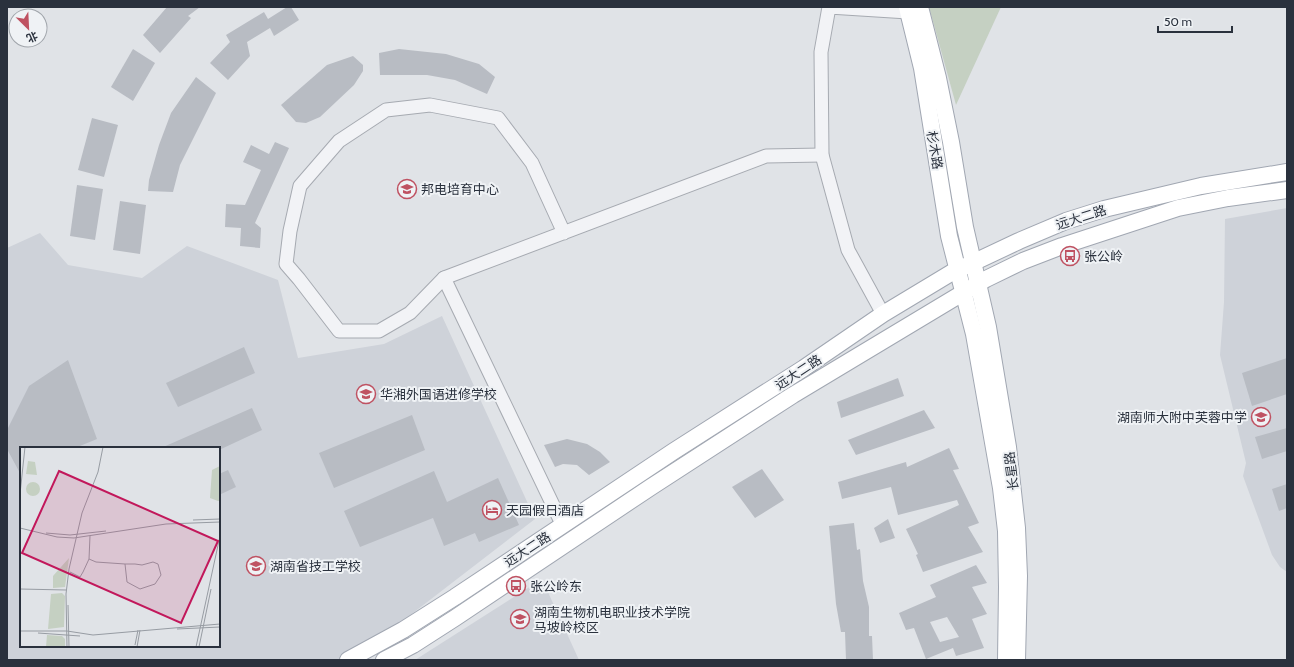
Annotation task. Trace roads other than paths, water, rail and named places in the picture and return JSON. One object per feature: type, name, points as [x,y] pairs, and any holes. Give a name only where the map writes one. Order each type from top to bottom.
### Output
[{"type":"main road","name":"杉木路","points":[[912,9],[948,127],[965,227],[978,284]]},
{"type":"main road","name":"杉木路","points":[[912,9],[949,236],[963,292]]},
{"type":"main road","name":"远大二路","points":[[348,660],[403,630],[921,290],[973,262],[1066,221],[1104,209],[1201,186],[1287,172]]},
{"type":"main road","name":"远大二路","points":[[384,660],[455,618],[786,399],[978,284],[1023,261],[1062,246],[1178,208],[1228,198],[1287,190]]},
{"type":"main road","name":"长星路","points":[[978,284],[988,327],[1013,487],[1018,576],[1017,660]]},
{"type":"main road","name":"长星路","points":[[963,292],[974,334],[1002,495],[1006,532],[1006,660]]},
{"type":"street","points":[[884,314],[848,250],[822,155],[821,52],[829,7],[912,9]]},
{"type":"street","points":[[564,233],[532,163],[498,118],[430,105],[386,110],[338,141],[300,186],[290,231],[286,264],[300,279],[339,331],[379,331],[410,313],[444,278],[564,233],[766,156],[822,155]]},
{"type":"street","points":[[444,278],[563,526]]},
{"type":"place","name":"邦电培育中心","points":[[407,189]]},
{"type":"place","name":"张公岭","points":[[1070,256]]},
{"type":"place","name":"华湘外国语进修学校","points":[[366,394]]},
{"type":"place","name":"湖南师大附中芙蓉中学","points":[[1261,417]]},
{"type":"place","name":"天园假日酒店","points":[[492,510]]},
{"type":"place","name":"湖南省技工学校","points":[[256,566]]},
{"type":"place","name":"张公岭东","points":[[516,586]]},
{"type":"place","name":"湖南生物机电职业技术学院 马坡岭校区","points":[[520,619]]}]
